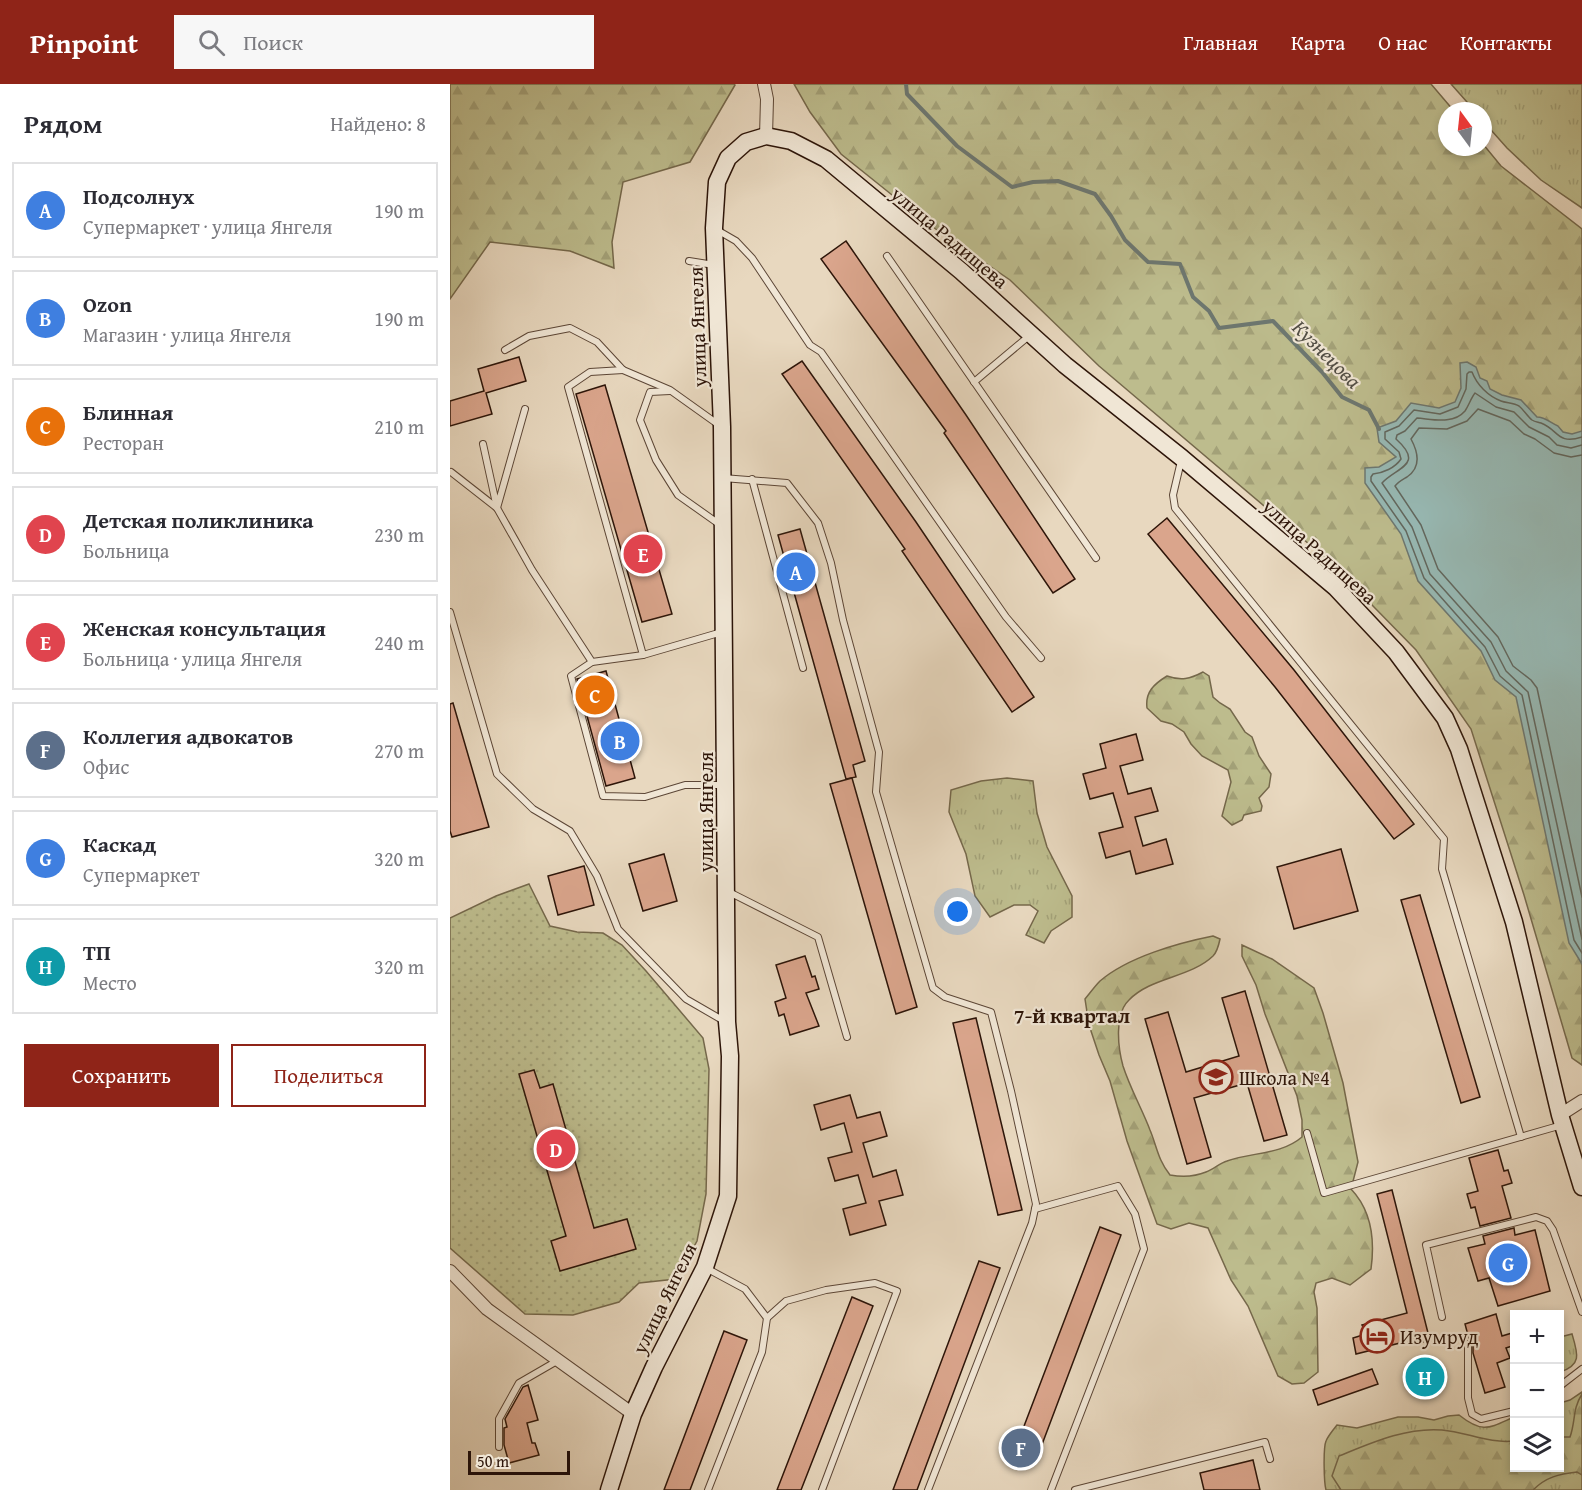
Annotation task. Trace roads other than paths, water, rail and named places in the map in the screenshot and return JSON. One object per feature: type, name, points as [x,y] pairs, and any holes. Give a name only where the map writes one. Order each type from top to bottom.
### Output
[{"type":"street","points":[[764,84],[767,99],[766,136]]},
{"type":"street","name":"улица Янгеля","points":[[609,1490],[633,1414],[654,1367],[705,1267],[728,1196],[730,1056],[727,1022],[722,427],[714,228],[717,183],[728,158],[746,142],[766,136]]},
{"type":"street","name":"улица Радищева","points":[[766,136],[791,141],[826,159],[961,271],[1065,365],[1182,458],[1336,588],[1396,652],[1445,718],[1459,749],[1511,912],[1561,1120],[1582,1187]]},
{"type":"street","points":[[1561,1120],[1582,1101]]},
{"type":"street","points":[[450,1271],[487,1309],[633,1414]]},
{"type":"lane","points":[[714,228],[736,241],[752,258],[810,345],[821,352],[1006,617],[1041,658]]},
{"type":"lane","points":[[887,256],[1096,558]]},
{"type":"lane","points":[[689,261],[715,266]]},
{"type":"lane","points":[[505,350],[529,336],[570,328],[597,342],[623,370],[670,390],[722,427]]},
{"type":"lane","points":[[974,382],[1030,335]]},
{"type":"lane","points":[[623,370],[590,372],[568,387],[643,655]]},
{"type":"lane","points":[[670,390],[650,392],[640,420],[656,460],[678,495],[723,527]]},
{"type":"lane","points":[[497,508],[525,409]]},
{"type":"lane","points":[[483,444],[497,508],[532,570],[592,662]]},
{"type":"lane","points":[[1182,458],[1173,495],[1175,508],[1444,839],[1442,869],[1521,1137]]},
{"type":"lane","points":[[451,472],[497,508]]},
{"type":"lane","points":[[722,478],[787,483],[818,523],[831,563],[843,620],[879,752],[876,792],[933,988],[945,998],[991,1012],[1036,1204],[1032,1223],[928,1490]]},
{"type":"lane","points":[[752,479],[803,669]]},
{"type":"lane","points":[[450,612],[497,774],[533,809],[570,831],[597,876],[618,929],[686,999],[727,1022]]},
{"type":"lane","points":[[724,632],[643,655],[592,662],[571,676],[603,796],[645,797],[686,785],[726,785]]},
{"type":"lane","points":[[726,890],[818,937],[847,1037]]},
{"type":"lane","points":[[1307,1133],[1324,1192],[1521,1137],[1561,1120]]},
{"type":"lane","points":[[1035,1209],[1118,1186],[1135,1214],[1144,1249],[1051,1490]]},
{"type":"lane","points":[[1442,1317],[1426,1245],[1536,1217],[1546,1221],[1553,1230],[1582,1312]]},
{"type":"lane","points":[[705,1267],[746,1289],[767,1318]]},
{"type":"lane","points":[[708,1490],[762,1352],[767,1318],[786,1301],[826,1290],[875,1282],[897,1291],[822,1490]]},
{"type":"lane","points":[[1468,1344],[1468,1398],[1472,1414],[1482,1419],[1510,1412]]},
{"type":"lane","points":[[499,1447],[499,1419],[519,1383],[557,1361]]},
{"type":"lane","points":[[1564,1383],[1582,1369]]},
{"type":"lane","points":[[1075,1490],[1265,1442],[1270,1460]]},
{"type":"water","points":[[1467,362],[1476,367],[1480,378],[1487,381],[1490,389],[1521,400],[1537,417],[1558,426],[1563,432],[1572,434],[1582,431],[1582,964],[1569,943],[1516,697],[1495,680],[1481,651],[1418,581],[1401,534],[1365,483],[1365,468],[1379,467],[1396,457],[1379,442],[1377,428],[1396,421],[1411,403],[1439,408],[1455,402],[1461,388],[1460,363]]},
{"type":"waterway","name":"Кузнецова","points":[[906,84],[907,94],[957,146],[1012,187],[1033,182],[1058,181],[1095,194],[1125,240],[1148,262],[1180,264],[1193,297],[1209,311],[1219,328],[1273,321],[1322,372],[1342,397],[1369,410],[1379,429]]},
{"type":"place","name":"Женская консультация","points":[[643,554]]},
{"type":"place","name":"Подсолнух","points":[[796,572]]},
{"type":"place","name":"Блинная","points":[[595,695]]},
{"type":"place","name":"Ozon","points":[[620,741]]},
{"type":"place","name":"Школа №4","points":[[1216,1077]]},
{"type":"place","name":"Детская поликлиника","points":[[556,1149]]},
{"type":"place","name":"Каскад","points":[[1508,1263]]},
{"type":"place","name":"Изумруд","points":[[1377,1336]]},
{"type":"place","name":"ТП","points":[[1425,1377]]},
{"type":"place","name":"Коллегия адвокатов","points":[[1021,1448]]},
{"type":"district","name":"7-й квартал","points":[[1072,1015]]}]
